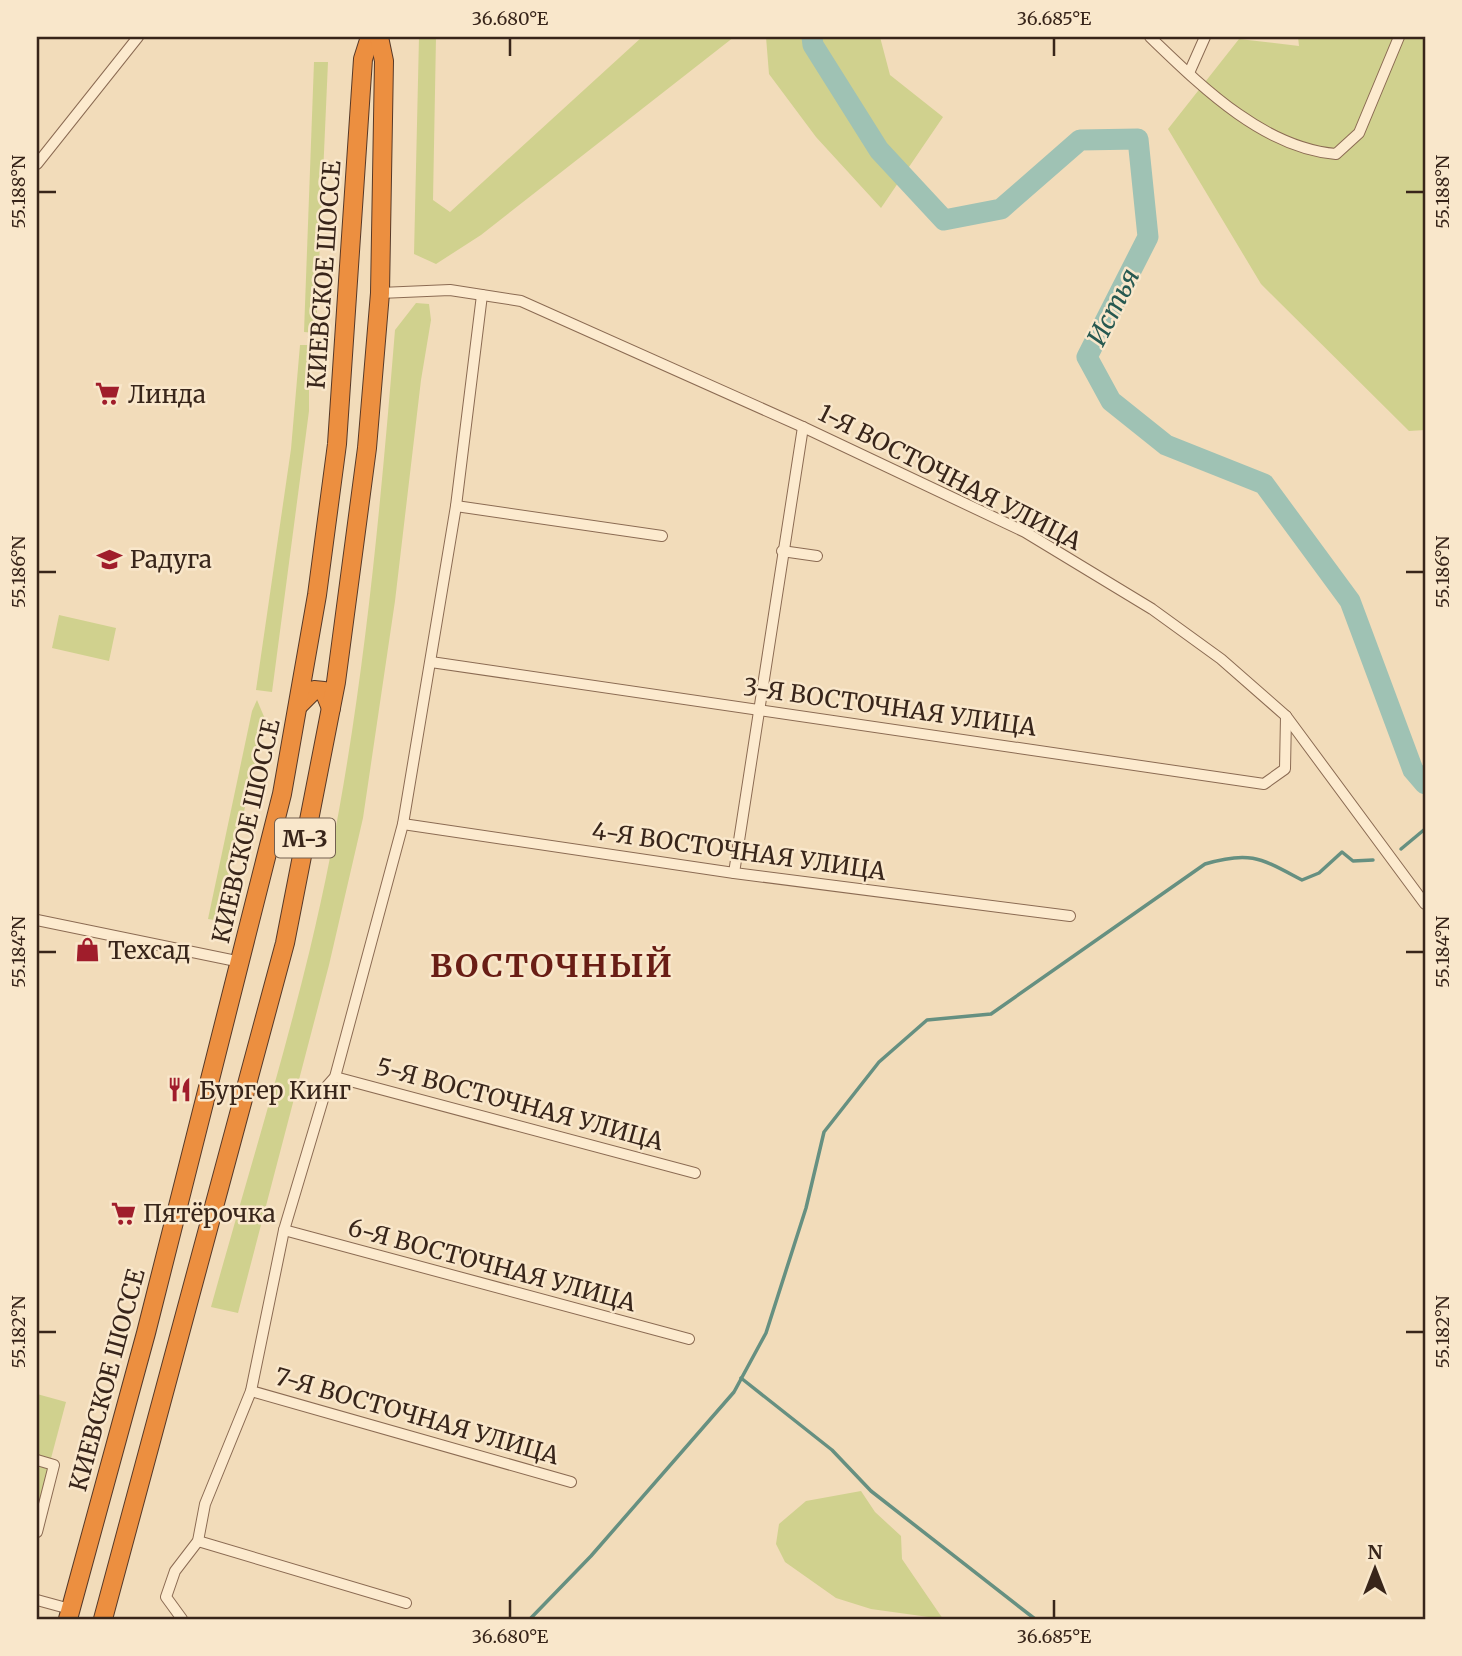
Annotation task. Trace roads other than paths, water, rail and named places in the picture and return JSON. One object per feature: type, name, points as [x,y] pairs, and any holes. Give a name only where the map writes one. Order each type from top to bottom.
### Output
[{"type":"highway","name":"КИЕВСКОЕ ШОССЕ","points":[[69,1614],[146,1333],[242,962],[282,794],[299,705],[337,444],[363,59],[370,37]]},
{"type":"highway","name":"КИЕВСКОЕ ШОССЕ","points":[[103,1619],[285,943],[331,708],[368,449],[380,293],[384,61],[379,37]]},
{"type":"highway","points":[[299,705],[314,690],[324,691],[331,708]]},
{"type":"street","points":[[37,164],[138,37]]},
{"type":"street","points":[[1150,37],[1232,109],[1292,146],[1310,152],[1336,154],[1359,133],[1399,37]]},
{"type":"street","points":[[1189,73],[1205,37]]},
{"type":"street","name":"1-Я ВОСТОЧНАЯ УЛИЦА","points":[[380,293],[450,290],[521,301],[803,427],[1025,532],[1152,609],[1221,659],[1286,716],[1425,904]]},
{"type":"street","points":[[182,1619],[166,1597],[175,1571],[198,1541],[205,1504],[251,1391],[284,1230],[327,1086],[335,1077],[403,824],[456,506],[482,295]]},
{"type":"street","points":[[734,873],[803,427]]},
{"type":"street","points":[[456,506],[662,536]]},
{"type":"street","points":[[782,551],[817,556]]},
{"type":"street","name":"3-Я ВОСТОЧНАЯ УЛИЦА","points":[[431,662],[1264,784],[1285,769],[1286,716]]},
{"type":"street","name":"4-Я ВОСТОЧНАЯ УЛИЦА","points":[[403,824],[734,873],[1070,916]]},
{"type":"street","points":[[37,920],[242,962]]},
{"type":"street","name":"5-Я ВОСТОЧНАЯ УЛИЦА","points":[[335,1077],[695,1173]]},
{"type":"street","name":"6-Я ВОСТОЧНАЯ УЛИЦА","points":[[284,1230],[689,1339]]},
{"type":"street","name":"7-Я ВОСТОЧНАЯ УЛИЦА","points":[[251,1391],[571,1482]]},
{"type":"street","points":[[37,1460],[54,1465],[37,1532]]},
{"type":"street","points":[[198,1541],[406,1603]]},
{"type":"street","points":[[37,1600],[69,1614]]},
{"type":"waterway","name":"Истья","points":[[812,37],[813,45],[879,150],[944,220],[1001,209],[1080,140],[1138,139],[1148,237],[1087,357],[1111,401],[1166,445],[1264,484],[1350,601],[1413,770],[1425,784]]},
{"type":"waterway","points":[[1401,849],[1425,829]]},
{"type":"waterway","points":[[530,1619],[591,1556],[734,1392],[766,1333],[806,1208],[824,1132],[879,1062],[927,1020],[991,1014],[1205,864],[1245,857],[1266,862],[1302,880],[1319,873],[1342,852],[1353,861],[1373,860]]},
{"type":"waterway","points":[[741,1378],[832,1450],[871,1491],[1035,1619]]},
{"type":"place","name":"Линда","points":[[108,394]]},
{"type":"place","name":"Радуга","points":[[110,559]]},
{"type":"place","name":"Техсад","points":[[88,950]]},
{"type":"place","name":"Бургер Кинг","points":[[179,1090]]},
{"type":"place","name":"Пятёрочка","points":[[123,1213]]},
{"type":"district","name":"ВОСТОЧНЫЙ","points":[[552,966]]}]
